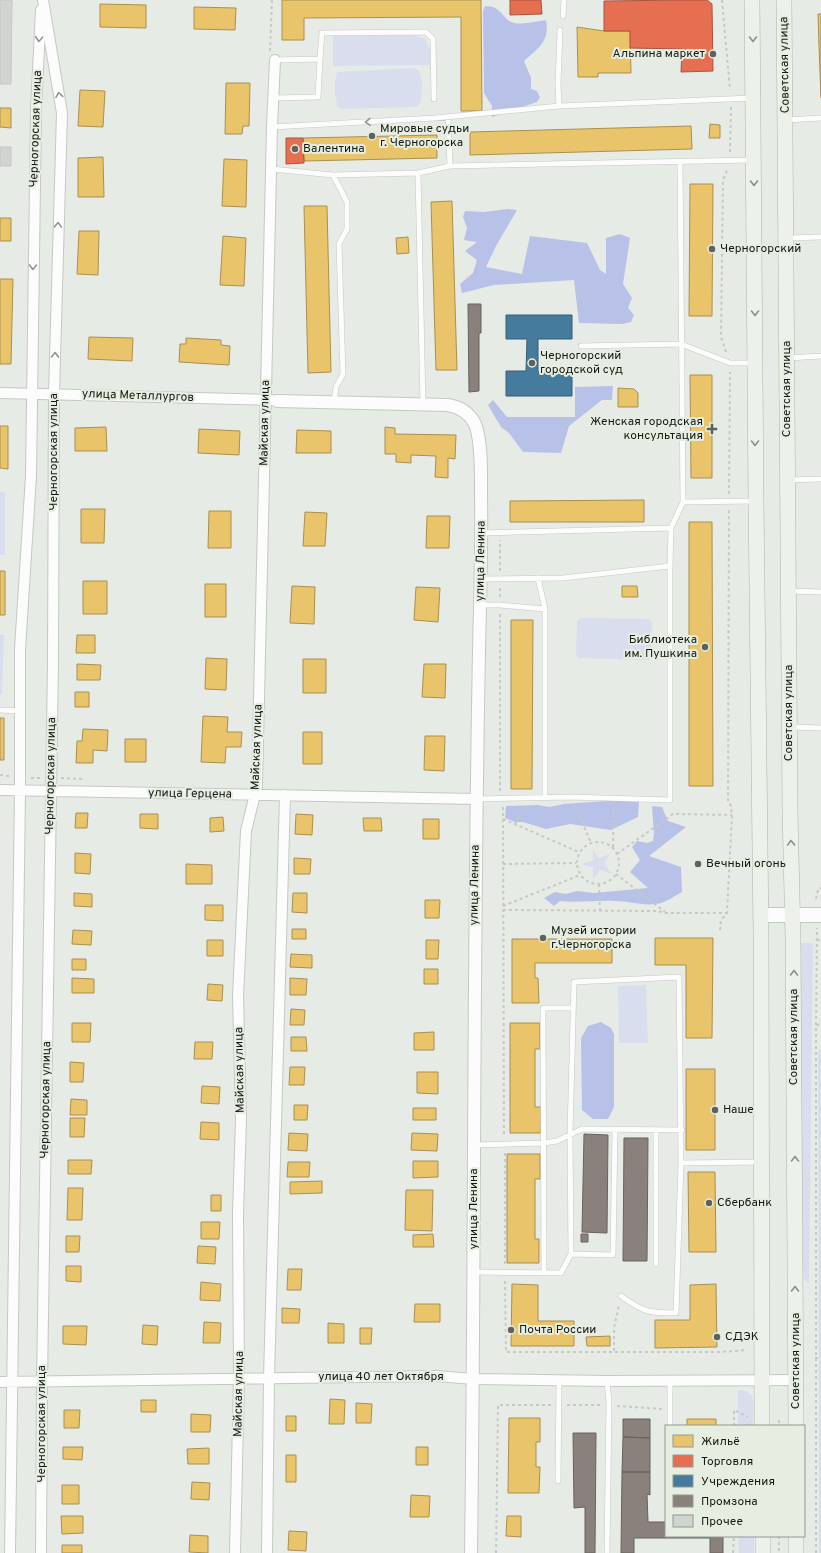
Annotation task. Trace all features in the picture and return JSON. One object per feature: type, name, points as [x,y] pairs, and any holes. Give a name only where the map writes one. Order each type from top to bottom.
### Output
[{"type":"main road","points":[[752,0],[761,915],[762,1381],[758,1423]]},
{"type":"main road","name":"Советская улица","points":[[784,0],[796,1425]]},
{"type":"main road","points":[[761,915],[792,915],[819,921]]},
{"type":"main road","points":[[763,1537],[763,1553]]},
{"type":"main road","points":[[796,1537],[796,1553]]},
{"type":"street","name":"Черногорская улица","points":[[10,1553],[20,791],[20,649],[31,476],[36,108],[42,0]]},
{"type":"street","name":"Черногорская улица","points":[[41,1553],[42,1381],[53,663],[54,394],[62,113],[42,0]]},
{"type":"street","name":"Майская улица","points":[[235,1553],[240,1378],[238,1213],[241,1081],[238,996],[246,831],[257,786],[271,400],[271,169],[275,60]]},
{"type":"street","name":"улица Металлургов","points":[[0,393],[271,400]]},
{"type":"street","name":"улица Ленина","points":[[271,400],[459,407],[468,414],[476,426],[481,470],[482,533],[476,799],[471,1553]]},
{"type":"street","name":"улица Герцена","points":[[0,790],[476,799]]},
{"type":"street","points":[[267,1553],[269,1378],[284,795]]},
{"type":"street","name":"улица 40 лет Октября","points":[[0,1382],[437,1376],[473,1379],[559,1381],[796,1380]]},
{"type":"lane","points":[[563,16],[564,0]]},
{"type":"lane","points":[[559,106],[560,30]]},
{"type":"lane","points":[[273,98],[318,97],[322,33],[426,32],[433,39],[434,99]]},
{"type":"lane","points":[[275,60],[320,59]]},
{"type":"lane","points":[[272,127],[448,118],[559,106],[753,98]]},
{"type":"lane","points":[[448,118],[450,166]]},
{"type":"lane","points":[[786,120],[821,118]]},
{"type":"lane","points":[[271,169],[333,175],[418,173],[450,166],[754,160]]},
{"type":"lane","points":[[476,799],[571,797],[670,800],[671,528],[683,502],[680,162]]},
{"type":"lane","points":[[418,173],[423,405]]},
{"type":"lane","points":[[333,175],[348,202],[347,229],[339,244],[343,374],[336,387],[334,403]]},
{"type":"lane","points":[[786,238],[821,236]]},
{"type":"lane","points":[[581,346],[681,344],[730,363],[755,363]]},
{"type":"lane","points":[[787,358],[821,356]]},
{"type":"lane","points":[[788,480],[821,479]]},
{"type":"lane","points":[[683,502],[756,501]]},
{"type":"lane","points":[[482,533],[671,528]]},
{"type":"lane","points":[[480,579],[563,578],[670,566]]},
{"type":"lane","points":[[538,578],[545,609],[545,797]]},
{"type":"lane","points":[[789,591],[821,592]]},
{"type":"lane","points":[[480,605],[500,605],[545,609]]},
{"type":"lane","points":[[0,710],[20,711]]},
{"type":"lane","points":[[789,727],[821,728]]},
{"type":"lane","points":[[474,1272],[561,1274],[571,1254],[570,1134],[574,982],[679,977],[682,1130],[676,1313],[654,1313],[637,1307],[621,1296]]},
{"type":"lane","points":[[544,1273],[544,1008],[573,1008]]},
{"type":"lane","points":[[474,1145],[544,1143],[557,1141],[582,1129],[682,1130]]},
{"type":"lane","points":[[571,1254],[613,1255],[615,1130]]},
{"type":"lane","points":[[656,1130],[656,1264]]},
{"type":"lane","points":[[681,1163],[762,1162]]},
{"type":"lane","points":[[558,1481],[559,1381]]},
{"type":"lane","points":[[607,1381],[609,1405],[607,1553]]},
{"type":"lane","points":[[670,1381],[670,1425]]},
{"type":"path","points":[[272,0],[270,54],[275,60]]},
{"type":"path","points":[[720,930],[722,920],[727,912],[732,815],[731,806],[728,800],[730,363],[721,337],[723,180],[730,161],[731,98],[722,0]]},
{"type":"path","points":[[500,532],[503,906],[580,875]]},
{"type":"path","points":[[571,797],[591,843]]},
{"type":"path","points":[[516,824],[531,798]]},
{"type":"path","points":[[613,848],[615,799]]},
{"type":"path","points":[[617,854],[673,814],[732,815]]},
{"type":"path","points":[[503,819],[579,852]]},
{"type":"path","points":[[602,842],[613,848],[617,854],[619,864],[616,874],[609,881],[600,884],[588,882],[580,875],[576,863],[579,852],[582,848],[591,843],[602,842]]},
{"type":"path","points":[[503,864],[576,863]]},
{"type":"path","points":[[616,874],[666,913]]},
{"type":"path","points":[[600,884],[600,911]]},
{"type":"path","points":[[816,899],[818,889],[821,888]]},
{"type":"path","points":[[503,910],[657,910],[666,913],[727,912]]},
{"type":"path","points":[[816,1553],[816,1027],[817,939],[819,921]]},
{"type":"path","points":[[817,939],[821,942]]},
{"type":"path","points":[[816,1027],[821,1022]]},
{"type":"path","points":[[614,1351],[614,1328],[621,1296]]},
{"type":"path","points":[[816,1358],[821,1358]]},
{"type":"path","points":[[496,1553],[498,1405],[609,1405],[670,1409]]},
{"type":"path","points":[[734,1425],[734,1410],[758,1423]]},
{"type":"path","points":[[779,1420],[779,1425]]},
{"type":"path","points":[[733,1553],[734,1537]]},
{"type":"path","points":[[779,1537],[779,1553]]},
{"type":"shaded area","points":[[485,6],[496,8],[510,22],[525,23],[546,20],[547,27],[545,39],[542,44],[524,61],[531,78],[531,89],[537,91],[540,97],[537,102],[492,117],[492,106],[484,93],[483,11]]},
{"type":"shaded area","points":[[413,35],[425,39],[430,49],[430,65],[333,66],[333,36]]},
{"type":"shaded area","points":[[417,69],[422,81],[421,101],[416,107],[342,109],[338,107],[335,90],[337,72]]},
{"type":"shaded area","points":[[507,209],[517,210],[496,246],[486,267],[522,274],[530,236],[587,243],[600,270],[606,274],[606,238],[620,234],[630,238],[623,284],[632,298],[628,308],[634,315],[631,322],[622,324],[579,323],[574,280],[494,285],[462,293],[460,284],[473,273],[477,260],[465,251],[477,242],[464,240],[467,228],[463,217],[465,211],[484,212]]},
{"type":"shaded area","points":[[613,386],[612,400],[602,400],[569,426],[561,453],[523,452],[509,433],[501,427],[488,405],[493,400],[507,417],[575,417],[575,387]]},
{"type":"shaded area","points":[[0,492],[5,492],[5,555],[0,555]]},
{"type":"shaded area","points":[[580,618],[649,619],[652,623],[651,658],[648,660],[579,658],[576,654],[577,621]]},
{"type":"shaded area","points":[[0,635],[4,635],[2,694],[0,695]]},
{"type":"shaded area","points":[[619,800],[639,801],[638,817],[611,830],[570,824],[546,829],[523,822],[515,822],[505,818],[506,806],[538,805],[549,807],[564,804]]},
{"type":"shaded area","points":[[652,806],[662,807],[668,821],[686,827],[649,856],[681,867],[682,892],[664,902],[655,904],[621,901],[560,901],[554,906],[544,898],[555,892],[566,894],[577,891],[594,893],[648,888],[630,872],[640,860],[632,847],[637,841],[647,843],[653,841]]},
{"type":"shaded area","points":[[593,850],[599,858],[610,854],[604,864],[612,874],[600,870],[593,879],[593,868],[582,864],[593,860]]},
{"type":"shaded area","points":[[801,943],[813,943],[809,1284],[801,1276]]},
{"type":"shaded area","points":[[646,985],[648,1043],[619,1043],[618,986]]},
{"type":"shaded area","points":[[601,1022],[611,1028],[614,1034],[614,1107],[608,1119],[593,1119],[582,1110],[581,1038],[588,1026]]},
{"type":"shaded area","points":[[821,1049],[821,1553],[819,1553],[818,1051]]},
{"type":"shaded area","points":[[738,1390],[749,1393],[752,1397],[754,1407],[752,1425],[738,1425]]},
{"type":"shaded area","points":[[738,1537],[754,1537],[754,1553],[739,1553]]},
{"type":"building: Жильё","points":[[282,0],[481,0],[482,111],[461,111],[461,17],[304,18],[304,40],[282,40]]},
{"type":"building: Жильё","points":[[100,4],[146,5],[146,28],[100,27]]},
{"type":"building: Жильё","points":[[194,7],[236,8],[235,30],[194,29]]},
{"type":"building: Жильё","points":[[818,14],[821,14],[821,98],[819,46]]},
{"type":"building: Жильё","points":[[577,27],[604,31],[630,31],[631,73],[598,73],[598,77],[578,77]]},
{"type":"building: Жильё","points":[[226,83],[250,83],[249,126],[243,126],[242,134],[225,134]]},
{"type":"building: Жильё","points":[[80,90],[105,91],[103,127],[78,126]]},
{"type":"building: Жильё","points":[[0,108],[11,108],[11,128],[0,127]]},
{"type":"building: Жильё","points":[[710,124],[720,125],[720,138],[709,138]]},
{"type":"building: Жильё","points":[[691,126],[692,149],[470,155],[470,132]]},
{"type":"building: Жильё","points":[[437,135],[437,158],[304,161],[303,138]]},
{"type":"building: Жильё","points":[[103,157],[104,197],[78,197],[78,158]]},
{"type":"building: Жильё","points":[[224,159],[247,160],[246,207],[222,206]]},
{"type":"building: Жильё","points":[[690,184],[713,184],[712,316],[689,316]]},
{"type":"building: Жильё","points":[[452,201],[457,370],[436,370],[431,202]]},
{"type":"building: Жильё","points":[[304,206],[327,206],[331,372],[308,373]]},
{"type":"building: Жильё","points":[[0,218],[11,218],[11,241],[0,241]]},
{"type":"building: Жильё","points":[[79,231],[99,231],[98,275],[77,274]]},
{"type":"building: Жильё","points":[[223,236],[246,238],[244,286],[220,285]]},
{"type":"building: Жильё","points":[[408,237],[409,253],[397,254],[396,238]]},
{"type":"building: Жильё","points":[[0,279],[13,279],[11,364],[0,364]]},
{"type":"building: Жильё","points":[[89,337],[133,338],[132,361],[88,359]]},
{"type":"building: Жильё","points":[[186,338],[221,340],[221,345],[230,346],[229,365],[179,362],[180,344],[186,344]]},
{"type":"building: Жильё","points":[[690,375],[712,375],[712,478],[691,478]]},
{"type":"building: Жильё","points":[[618,388],[634,389],[638,393],[638,407],[618,407]]},
{"type":"building: Жильё","points":[[0,426],[8,426],[8,469],[0,468]]},
{"type":"building: Жильё","points":[[106,427],[107,451],[75,451],[75,428]]},
{"type":"building: Жильё","points":[[385,427],[395,428],[395,434],[456,435],[455,459],[448,458],[448,478],[435,477],[436,456],[411,455],[411,463],[396,462],[396,454],[385,454]]},
{"type":"building: Жильё","points":[[199,429],[240,431],[239,455],[198,453]]},
{"type":"building: Жильё","points":[[297,430],[331,431],[331,453],[296,453]]},
{"type":"building: Жильё","points":[[644,500],[644,522],[510,522],[510,501]]},
{"type":"building: Жильё","points":[[81,509],[105,509],[104,543],[81,543]]},
{"type":"building: Жильё","points":[[209,511],[231,511],[231,548],[208,548]]},
{"type":"building: Жильё","points":[[305,512],[327,513],[325,546],[303,546]]},
{"type":"building: Жильё","points":[[427,516],[450,516],[449,548],[426,548]]},
{"type":"building: Жильё","points":[[689,522],[712,522],[713,786],[689,786]]},
{"type":"building: Жильё","points":[[0,571],[5,571],[5,615],[0,615]]},
{"type":"building: Жильё","points":[[83,581],[107,581],[107,614],[83,614]]},
{"type":"building: Жильё","points":[[205,584],[226,584],[226,617],[205,617]]},
{"type":"building: Жильё","points":[[292,586],[315,587],[314,624],[290,623]]},
{"type":"building: Жильё","points":[[622,586],[637,586],[638,597],[622,597]]},
{"type":"building: Жильё","points":[[416,587],[440,588],[438,622],[414,620]]},
{"type":"building: Жильё","points":[[511,620],[533,620],[532,789],[511,789]]},
{"type":"building: Жильё","points":[[77,635],[95,635],[95,653],[76,653]]},
{"type":"building: Жильё","points":[[206,658],[227,659],[226,690],[205,689]]},
{"type":"building: Жильё","points":[[303,659],[326,659],[326,693],[303,693]]},
{"type":"building: Жильё","points":[[77,664],[101,665],[100,680],[77,680]]},
{"type":"building: Жильё","points":[[424,664],[446,664],[445,698],[422,697]]},
{"type":"building: Жильё","points":[[75,692],[89,692],[89,707],[75,707]]},
{"type":"building: Жильё","points":[[203,716],[228,717],[227,732],[242,732],[241,747],[226,747],[225,763],[201,762]]},
{"type":"building: Жильё","points":[[0,718],[4,718],[4,760],[0,760]]},
{"type":"building: Жильё","points":[[83,729],[108,730],[107,751],[93,750],[93,763],[76,763],[77,741],[82,741]]},
{"type":"building: Жильё","points":[[303,732],[322,732],[322,764],[303,764]]},
{"type":"building: Жильё","points":[[425,736],[445,736],[444,771],[424,770]]},
{"type":"building: Жильё","points":[[125,739],[146,739],[146,762],[125,762]]},
{"type":"building: Жильё","points":[[76,813],[88,813],[87,828],[75,828]]},
{"type":"building: Жильё","points":[[140,814],[158,814],[158,829],[140,828]]},
{"type":"building: Жильё","points":[[296,814],[313,815],[312,835],[295,834]]},
{"type":"building: Жильё","points":[[223,817],[224,831],[210,832],[210,818]]},
{"type":"building: Жильё","points":[[363,818],[381,818],[382,831],[364,831]]},
{"type":"building: Жильё","points":[[423,819],[439,819],[439,839],[423,839]]},
{"type":"building: Жильё","points":[[75,853],[91,854],[90,874],[75,873]]},
{"type":"building: Жильё","points":[[294,858],[311,859],[310,874],[294,874]]},
{"type":"building: Жильё","points":[[186,864],[212,865],[212,884],[186,884]]},
{"type":"building: Жильё","points":[[74,893],[92,894],[92,907],[74,906]]},
{"type":"building: Жильё","points":[[293,893],[307,893],[307,913],[292,912]]},
{"type":"building: Жильё","points":[[425,900],[440,900],[439,918],[425,918]]},
{"type":"building: Жильё","points":[[205,905],[223,905],[223,921],[205,920]]},
{"type":"building: Жильё","points":[[292,929],[306,929],[306,939],[292,939]]},
{"type":"building: Жильё","points":[[73,930],[92,931],[91,945],[72,944]]},
{"type":"building: Жильё","points":[[655,938],[713,938],[712,1038],[686,1038],[686,965],[655,965]]},
{"type":"building: Жильё","points":[[512,939],[612,939],[612,963],[535,963],[535,978],[538,978],[539,1003],[512,1003]]},
{"type":"building: Жильё","points":[[207,940],[223,940],[223,956],[207,956]]},
{"type":"building: Жильё","points":[[426,940],[439,940],[438,959],[426,959]]},
{"type":"building: Жильё","points":[[291,954],[312,955],[312,968],[290,967]]},
{"type":"building: Жильё","points":[[72,959],[86,959],[86,970],[72,970]]},
{"type":"building: Жильё","points":[[424,969],[438,969],[438,984],[424,984]]},
{"type":"building: Жильё","points":[[72,978],[94,979],[94,993],[72,993]]},
{"type":"building: Жильё","points":[[290,978],[307,979],[306,995],[290,995]]},
{"type":"building: Жильё","points":[[208,984],[223,985],[222,1001],[207,1000]]},
{"type":"building: Жильё","points":[[291,1009],[305,1010],[304,1025],[290,1025]]},
{"type":"building: Жильё","points":[[72,1023],[91,1023],[90,1042],[72,1042]]},
{"type":"building: Жильё","points":[[510,1023],[540,1023],[540,1049],[535,1049],[535,1107],[541,1107],[541,1133],[510,1133]]},
{"type":"building: Жильё","points":[[434,1032],[434,1050],[414,1050],[414,1033]]},
{"type":"building: Жильё","points":[[291,1037],[306,1037],[307,1051],[291,1051]]},
{"type":"building: Жильё","points":[[195,1042],[213,1042],[212,1059],[194,1059]]},
{"type":"building: Жильё","points":[[70,1062],[84,1063],[83,1082],[70,1082]]},
{"type":"building: Жильё","points":[[290,1067],[305,1067],[304,1085],[289,1085]]},
{"type":"building: Жильё","points":[[686,1069],[715,1069],[715,1150],[686,1150]]},
{"type":"building: Жильё","points":[[417,1072],[438,1072],[438,1094],[417,1093]]},
{"type":"building: Жильё","points":[[202,1086],[220,1087],[219,1104],[201,1103]]},
{"type":"building: Жильё","points":[[71,1099],[87,1100],[87,1115],[70,1115]]},
{"type":"building: Жильё","points":[[294,1105],[308,1105],[307,1120],[294,1120]]},
{"type":"building: Жильё","points":[[413,1108],[436,1108],[436,1120],[413,1120]]},
{"type":"building: Жильё","points":[[70,1118],[85,1118],[84,1137],[70,1137]]},
{"type":"building: Жильё","points":[[201,1122],[219,1123],[219,1140],[200,1139]]},
{"type":"building: Жильё","points":[[289,1133],[308,1134],[307,1151],[288,1150]]},
{"type":"building: Жильё","points":[[412,1133],[438,1134],[437,1151],[411,1150]]},
{"type":"building: Жильё","points":[[507,1154],[540,1154],[540,1179],[535,1179],[535,1239],[539,1239],[539,1263],[507,1263]]},
{"type":"building: Жильё","points":[[68,1160],[92,1160],[91,1174],[68,1174]]},
{"type":"building: Жильё","points":[[413,1161],[438,1161],[438,1177],[413,1178]]},
{"type":"building: Жильё","points":[[288,1162],[310,1162],[309,1177],[287,1177]]},
{"type":"building: Жильё","points":[[688,1172],[715,1172],[716,1252],[689,1252]]},
{"type":"building: Жильё","points":[[322,1181],[322,1193],[290,1194],[290,1182]]},
{"type":"building: Жильё","points":[[68,1188],[83,1188],[82,1220],[67,1220]]},
{"type":"building: Жильё","points":[[406,1190],[433,1190],[432,1231],[405,1230]]},
{"type":"building: Жильё","points":[[211,1195],[221,1195],[221,1211],[211,1211]]},
{"type":"building: Жильё","points":[[201,1222],[220,1222],[219,1239],[201,1239]]},
{"type":"building: Жильё","points":[[433,1234],[434,1247],[413,1247],[413,1235]]},
{"type":"building: Жильё","points":[[66,1236],[80,1236],[79,1252],[66,1252]]},
{"type":"building: Жильё","points":[[198,1246],[216,1247],[215,1264],[197,1263]]},
{"type":"building: Жильё","points":[[66,1266],[81,1266],[81,1282],[66,1281]]},
{"type":"building: Жильё","points":[[288,1269],[302,1269],[301,1290],[287,1290]]},
{"type":"building: Жильё","points":[[201,1282],[221,1284],[220,1301],[200,1300]]},
{"type":"building: Жильё","points":[[512,1284],[538,1285],[538,1321],[574,1321],[574,1346],[511,1346]]},
{"type":"building: Жильё","points":[[716,1284],[717,1347],[655,1348],[655,1320],[690,1320],[690,1285]]},
{"type":"building: Жильё","points":[[415,1304],[440,1304],[440,1322],[414,1322]]},
{"type":"building: Жильё","points":[[282,1308],[300,1309],[299,1323],[282,1323]]},
{"type":"building: Жильё","points":[[204,1322],[221,1323],[220,1343],[203,1343]]},
{"type":"building: Жильё","points":[[328,1323],[344,1324],[344,1343],[328,1343]]},
{"type":"building: Жильё","points":[[143,1325],[158,1326],[157,1345],[142,1344]]},
{"type":"building: Жильё","points":[[63,1326],[87,1326],[86,1345],[63,1344]]},
{"type":"building: Жильё","points":[[360,1328],[372,1328],[371,1344],[360,1344]]},
{"type":"building: Жильё","points":[[610,1336],[610,1346],[587,1346],[586,1337]]},
{"type":"building: Жильё","points":[[330,1399],[345,1400],[344,1424],[329,1424]]},
{"type":"building: Жильё","points":[[141,1400],[156,1400],[156,1412],[141,1412]]},
{"type":"building: Жильё","points":[[356,1403],[372,1404],[371,1423],[356,1423]]},
{"type":"building: Жильё","points":[[64,1410],[80,1410],[79,1428],[64,1428]]},
{"type":"building: Жильё","points":[[191,1414],[211,1415],[210,1432],[191,1432]]},
{"type":"building: Жильё","points":[[286,1416],[296,1416],[296,1431],[286,1431]]},
{"type":"building: Жильё","points":[[509,1418],[540,1418],[540,1442],[536,1442],[536,1467],[540,1467],[539,1493],[508,1493]]},
{"type":"building: Жильё","points":[[687,1419],[716,1419],[716,1425],[687,1425]]},
{"type":"building: Жильё","points":[[63,1447],[83,1447],[82,1460],[63,1459]]},
{"type":"building: Жильё","points":[[416,1447],[428,1447],[428,1465],[416,1465]]},
{"type":"building: Жильё","points":[[209,1448],[209,1464],[188,1464],[187,1449]]},
{"type":"building: Жильё","points":[[286,1455],[296,1455],[296,1482],[286,1482]]},
{"type":"building: Жильё","points":[[192,1482],[210,1483],[209,1500],[191,1499]]},
{"type":"building: Жильё","points":[[62,1485],[79,1485],[79,1504],[62,1504]]},
{"type":"building: Жильё","points":[[411,1495],[430,1496],[429,1517],[410,1517]]},
{"type":"building: Жильё","points":[[61,1516],[83,1516],[83,1533],[62,1534]]},
{"type":"building: Жильё","points":[[507,1516],[521,1516],[521,1537],[506,1536]]},
{"type":"building: Жильё","points":[[289,1531],[307,1532],[306,1551],[288,1550]]},
{"type":"building: Жильё","points":[[190,1535],[208,1536],[208,1553],[189,1552]]},
{"type":"building: Жильё","points":[[62,1545],[82,1545],[82,1553],[62,1553]]},
{"type":"building: Торговля","points":[[510,0],[541,0],[542,14],[510,15]]},
{"type":"building: Торговля","points":[[707,0],[712,4],[713,71],[681,72],[682,49],[630,48],[630,31],[604,31],[604,1]]},
{"type":"building: Торговля","name":"Валентина","points":[[286,138],[303,138],[304,163],[286,164]]},
{"type":"building: Учреждения","name":"Черногорский городской суд","points":[[506,315],[572,315],[572,339],[538,339],[538,372],[572,372],[572,396],[506,396],[506,371],[526,371],[527,339],[506,339]]},
{"type":"building: Промзона","points":[[468,304],[481,304],[481,333],[479,333],[479,391],[469,392]]},
{"type":"building: Промзона","points":[[584,1134],[608,1135],[607,1233],[582,1232]]},
{"type":"building: Промзона","points":[[624,1138],[648,1138],[647,1261],[623,1261]]},
{"type":"building: Промзона","points":[[581,1234],[588,1234],[588,1242],[581,1242]]},
{"type":"building: Промзона","points":[[623,1419],[650,1419],[650,1438],[623,1437]]},
{"type":"building: Промзона","points":[[573,1433],[596,1433],[595,1553],[585,1553],[585,1507],[574,1508]]},
{"type":"building: Промзона","points":[[623,1437],[650,1438],[650,1472],[622,1472]]},
{"type":"building: Промзона","points":[[622,1472],[650,1472],[650,1495],[647,1494],[648,1522],[665,1522],[665,1537],[723,1537],[723,1553],[710,1553],[710,1538],[634,1538],[634,1553],[621,1553]]},
{"type":"building: Прочее","points":[[0,0],[12,0],[11,84],[0,84]]},
{"type":"building: Прочее","points":[[0,147],[11,147],[11,166],[0,166]]},
{"type":"place","name":"Альпина маркет","points":[[713,54]]},
{"type":"place","name":"Мировые судьи г. Черногорска","points":[[372,136]]},
{"type":"place","name":"Валентина","points":[[295,149]]},
{"type":"place","name":"Черногорский","points":[[712,249]]},
{"type":"place","name":"Черногорский городской суд","points":[[532,363]]},
{"type":"place","name":"Женская городская консультация","points":[[712,429]]},
{"type":"place","name":"Библиотека им. Пушкина","points":[[705,647]]},
{"type":"place","name":"Вечный огонь","points":[[698,864]]},
{"type":"place","name":"Музей истории г.Черногорска","points":[[543,938]]},
{"type":"place","name":"Наше","points":[[715,1110]]},
{"type":"place","name":"Сбербанк","points":[[709,1203]]},
{"type":"place","name":"Почта России","points":[[511,1330]]},
{"type":"place","name":"СДЭК","points":[[717,1337]]}]
